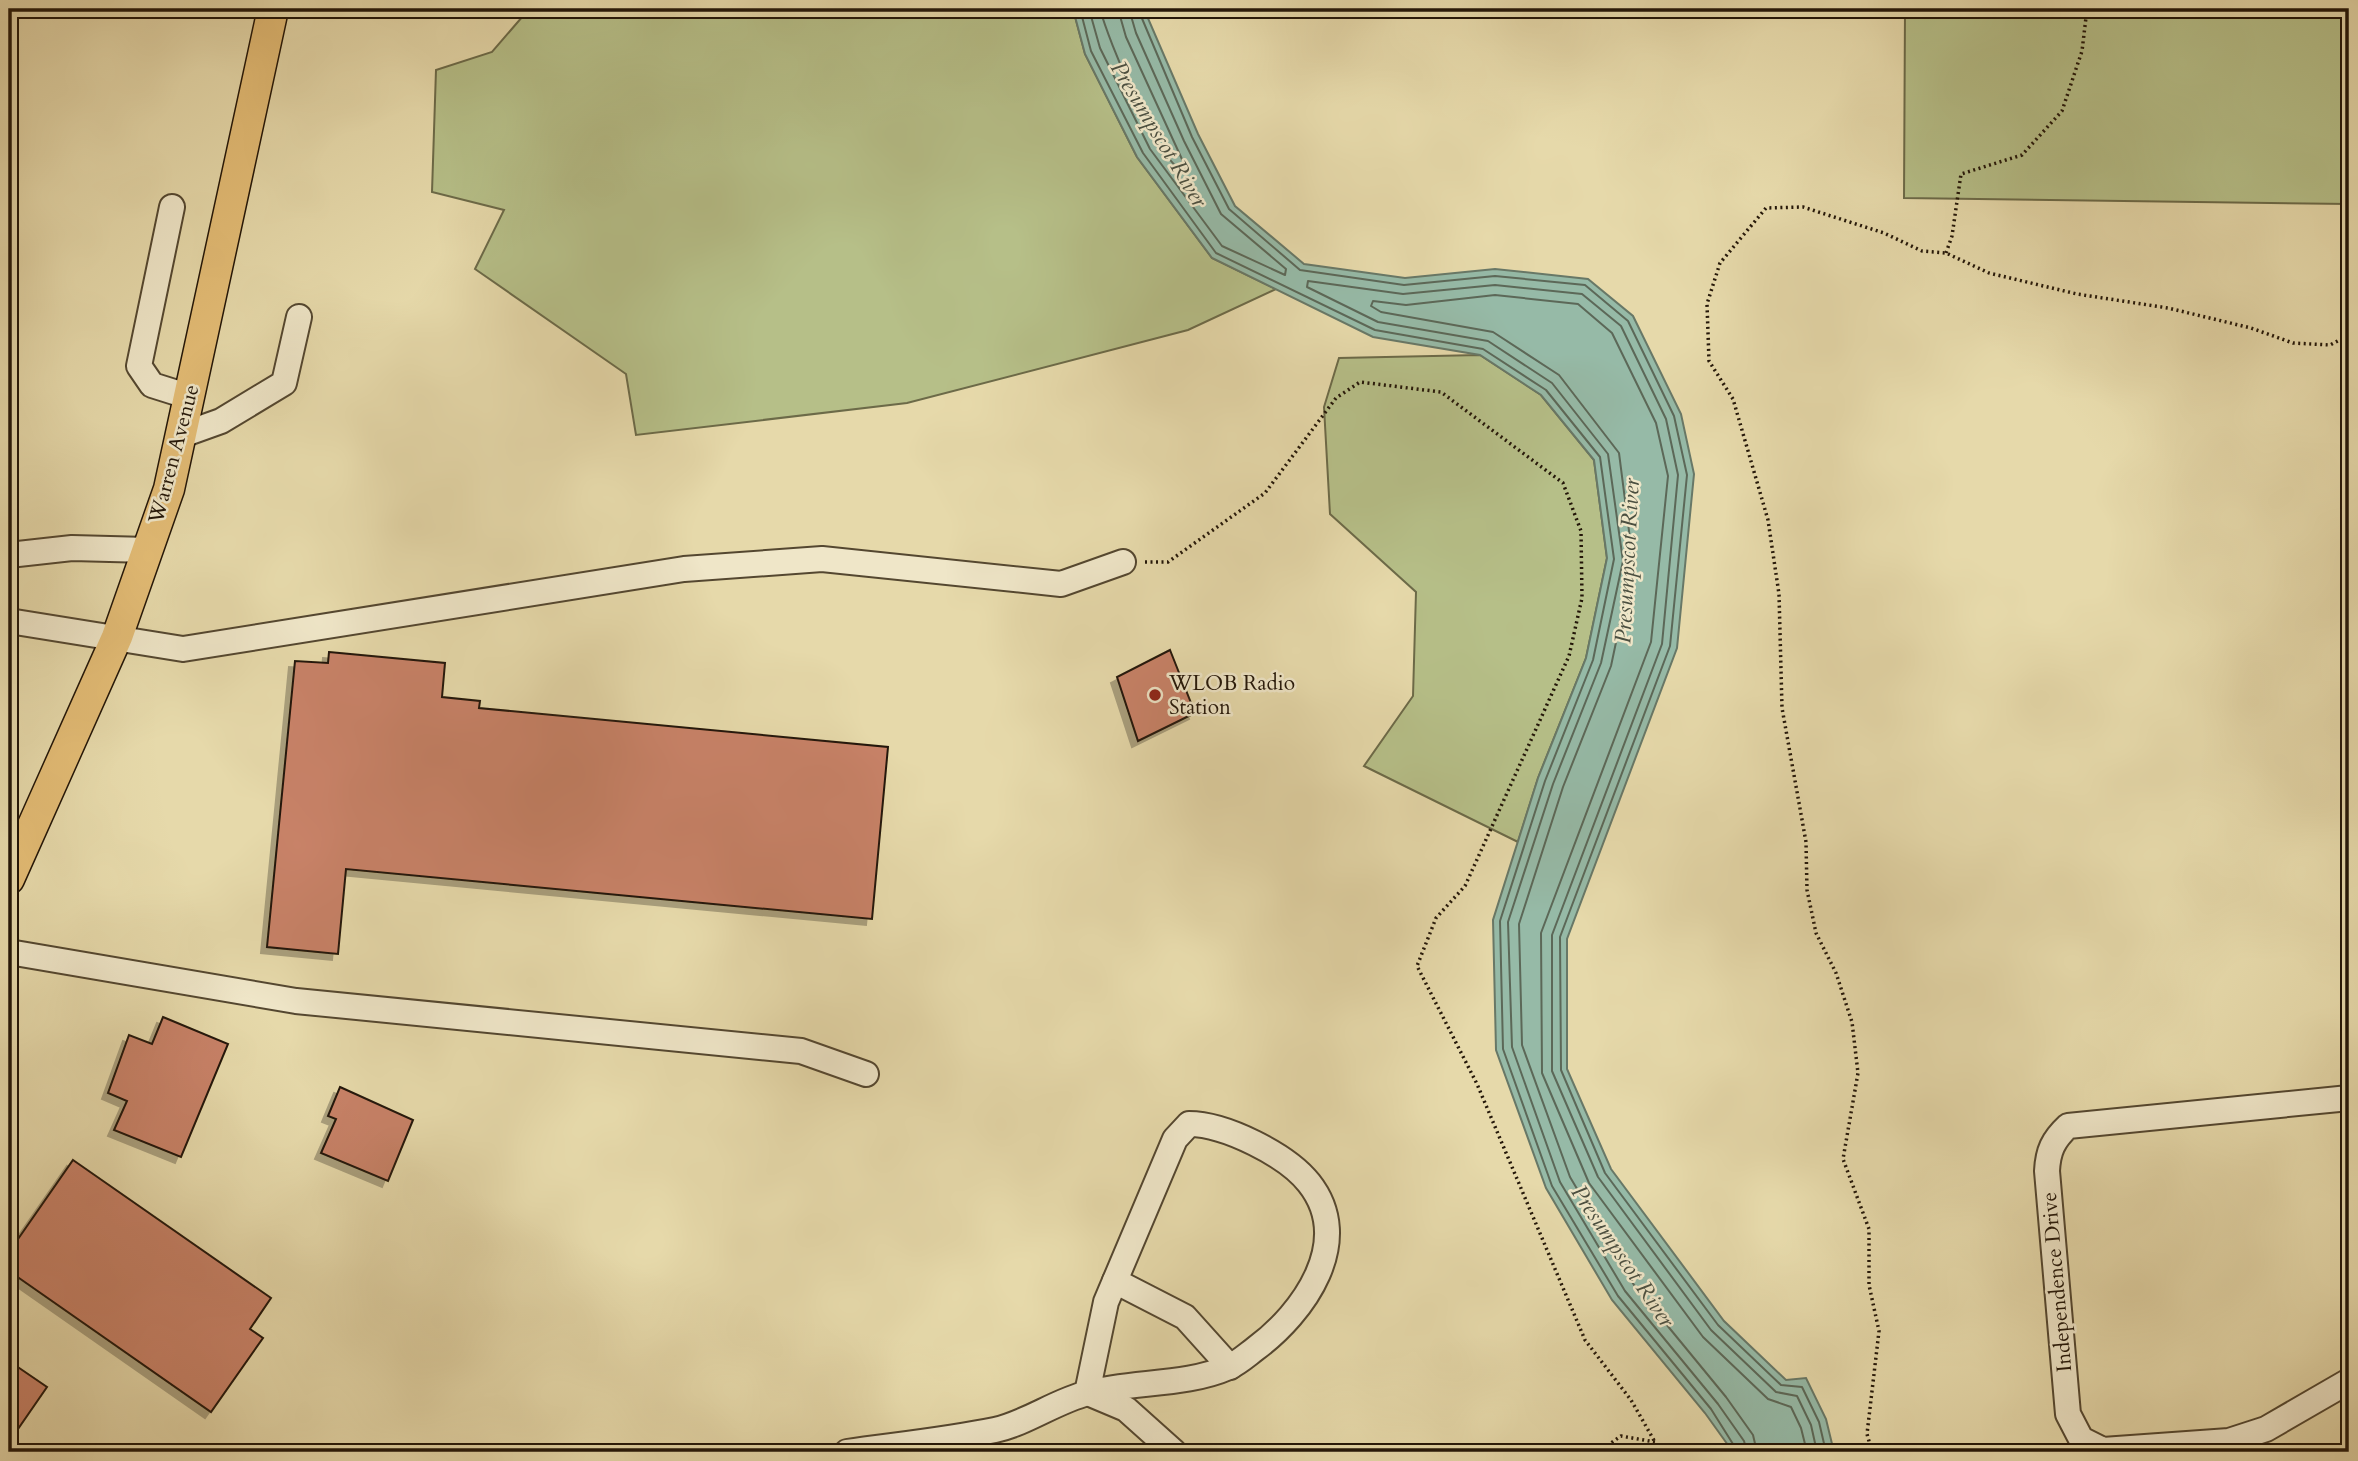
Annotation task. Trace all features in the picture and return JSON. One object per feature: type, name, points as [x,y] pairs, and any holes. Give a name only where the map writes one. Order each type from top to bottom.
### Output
[{"type":"main road","name":"Warren Avenue","points":[[9,879],[117,637],[169,489],[273,9]]},
{"type":"street","points":[[172,207],[139,366],[152,385],[191,397]]},
{"type":"street","points":[[182,435],[221,421],[284,383],[299,317]]},
{"type":"street","points":[[9,555],[72,548],[148,550]]},
{"type":"street","points":[[9,621],[183,649],[698,568],[822,559],[1061,584],[1123,562]]},
{"type":"street","points":[[9,952],[296,1001],[800,1051],[866,1074]]},
{"type":"street","name":"Independence Drive","points":[[2349,1098],[2068,1126],[2055,1138],[2048,1153],[2047,1171],[2068,1414],[2081,1439],[2103,1450],[2229,1441],[2266,1429],[2349,1381]]},
{"type":"street","points":[[848,1452],[997,1430],[1087,1393],[1198,1376],[1230,1367],[1278,1332],[1301,1306],[1321,1266],[1329,1237],[1321,1198],[1298,1170],[1249,1141],[1208,1124],[1189,1124],[1175,1139],[1106,1303],[1087,1393]]},
{"type":"street","points":[[1115,1281],[1185,1317],[1230,1367]]},
{"type":"street","points":[[1087,1393],[1126,1409],[1174,1452]]},
{"type":"path","points":[[1946,253],[1952,236],[1961,174],[2022,155],[2062,111],[2082,51],[2087,9]]},
{"type":"path","points":[[1872,1452],[1867,1434],[1879,1331],[1869,1285],[1869,1229],[1843,1159],[1858,1073],[1852,1022],[1836,974],[1816,933],[1809,901],[1806,842],[1782,708],[1779,594],[1768,520],[1733,399],[1709,361],[1707,304],[1720,263],[1766,208],[1803,207],[1884,233],[1922,251],[1946,253],[1989,273],[2077,294],[2168,308],[2251,328],[2293,343],[2330,345],[2349,335]]},
{"type":"path","points":[[1123,562],[1168,562],[1265,493],[1336,398],[1360,382],[1441,391],[1563,483],[1581,531],[1582,598],[1569,656],[1465,886],[1436,918],[1417,967],[1476,1084],[1585,1340],[1631,1400],[1655,1442],[1621,1436],[1598,1452]]},
{"type":"green space","points":[[529,9],[1073,9],[1085,54],[1137,157],[1212,258],[1276,289],[1188,330],[907,403],[636,435],[626,374],[475,269],[504,210],[432,192],[436,70],[492,52]]},
{"type":"green space","points":[[1905,9],[2349,9],[2349,204],[1904,198]]},
{"type":"green space","points":[[1480,355],[1541,395],[1594,460],[1607,558],[1586,658],[1538,778],[1518,842],[1364,766],[1413,696],[1416,592],[1330,514],[1324,407],[1339,358]]},
{"type":"water","name":"Presumpscot River","points":[[1073,9],[1144,9],[1198,134],[1235,206],[1304,264],[1405,278],[1495,269],[1588,279],[1633,316],[1681,414],[1694,474],[1677,648],[1567,939],[1567,1069],[1611,1169],[1724,1321],[1786,1380],[1806,1378],[1826,1419],[1834,1452],[1733,1452],[1705,1413],[1612,1300],[1546,1188],[1496,1050],[1493,920],[1538,778],[1586,658],[1607,558],[1594,460],[1541,395],[1480,355],[1373,337],[1212,258],[1137,157],[1085,54]]},
{"type":"building","name":"WLOB Radio Station","points":[[1170,650],[1195,713],[1138,741],[1117,677]]},
{"type":"building","points":[[329,652],[445,663],[442,697],[480,701],[479,708],[888,747],[872,919],[346,869],[338,954],[267,947],[295,661],[328,663]]},
{"type":"building","points":[[163,1017],[228,1044],[181,1157],[114,1130],[127,1101],[108,1093],[129,1035],[152,1044]]},
{"type":"building","points":[[340,1087],[413,1120],[388,1181],[321,1153],[336,1119],[328,1116]]},
{"type":"building","points":[[73,1160],[271,1298],[250,1329],[263,1338],[211,1412],[9,1271],[9,1252]]},
{"type":"building","points":[[9,1361],[47,1387],[9,1442]]},
{"type":"place","name":"WLOB Radio Station","points":[[1155,695]]}]
